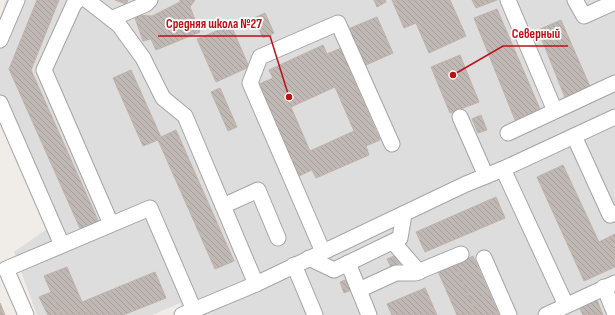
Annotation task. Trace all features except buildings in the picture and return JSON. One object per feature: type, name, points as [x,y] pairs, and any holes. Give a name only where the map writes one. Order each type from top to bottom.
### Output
[{"type":"street","points":[[0,40],[17,0]]},
{"type":"street","points":[[78,0],[74,4],[44,70],[111,224]]},
{"type":"street","points":[[87,0],[119,25],[143,58],[163,98],[185,116],[256,284]]},
{"type":"street","points":[[110,19],[146,4],[150,0]]},
{"type":"street","points":[[575,0],[584,16],[615,2]]},
{"type":"street","points":[[509,1],[556,111]]},
{"type":"street","points":[[323,252],[250,83],[260,57],[338,23],[392,144]]},
{"type":"street","points":[[508,133],[615,83]]},
{"type":"street","points":[[0,103],[62,245]]},
{"type":"street","points":[[460,117],[486,176]]},
{"type":"street","points":[[26,315],[6,269],[150,208],[188,313],[256,284],[309,258],[615,117]]},
{"type":"street","points":[[574,136],[610,215],[615,213]]},
{"type":"street","points":[[503,169],[556,311],[609,285],[615,314]]},
{"type":"street","points":[[223,206],[258,190],[278,238]]},
{"type":"street","points":[[309,258],[334,270],[400,238],[404,214]]},
{"type":"street","points":[[393,242],[419,272]]},
{"type":"street","points":[[359,290],[396,273],[419,272],[461,254]]},
{"type":"street","points":[[484,258],[508,315]]},
{"type":"street","points":[[348,263],[369,315]]},
{"type":"street","points":[[294,266],[315,315]]},
{"type":"shaded area","points":[[6,0],[615,0],[615,315],[186,315],[180,303],[152,315],[37,315],[14,252],[51,226],[0,101],[0,18]]},
{"type":"place","name":"Северный","points":[[453,75]]},
{"type":"place","name":"Средняя школа №27","points":[[289,97]]}]
